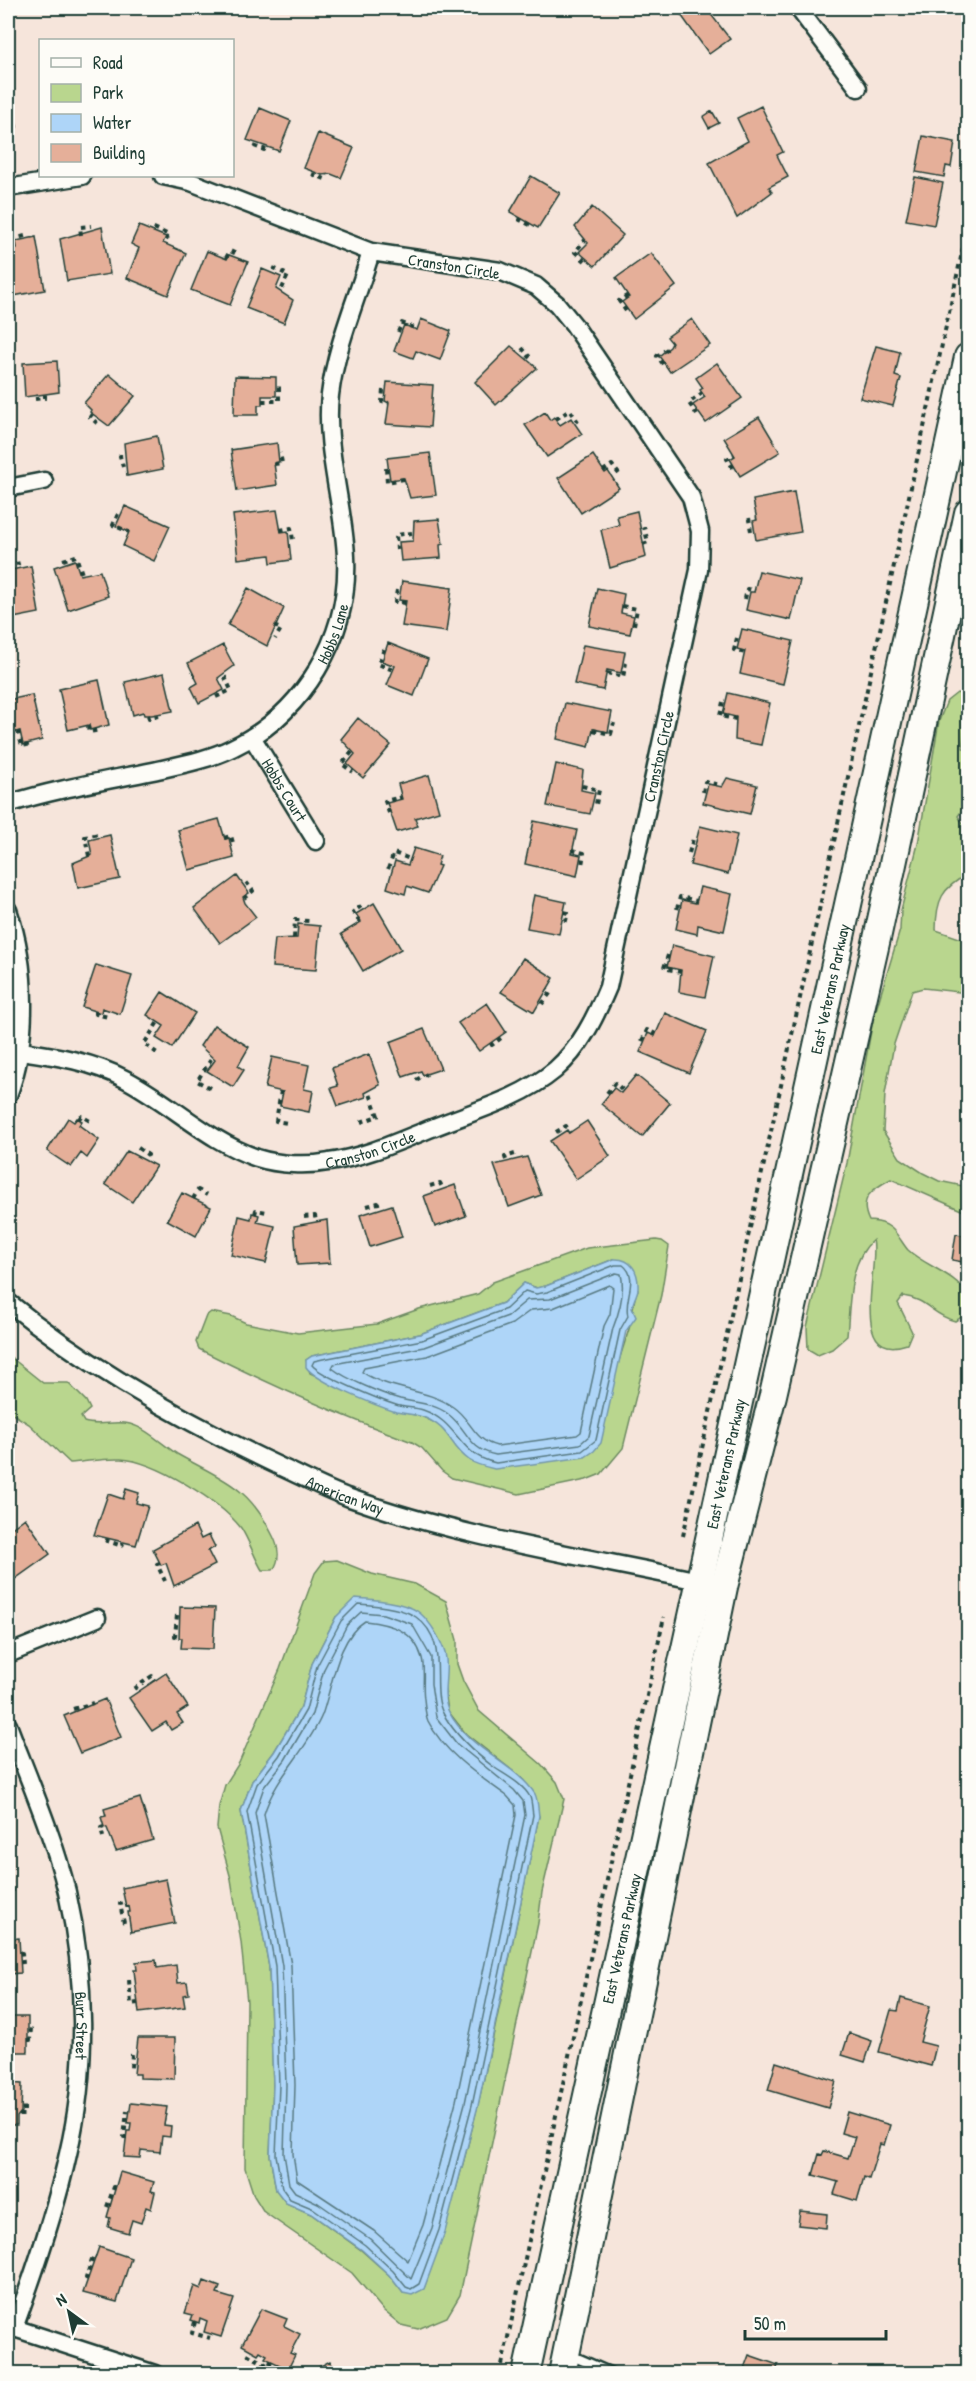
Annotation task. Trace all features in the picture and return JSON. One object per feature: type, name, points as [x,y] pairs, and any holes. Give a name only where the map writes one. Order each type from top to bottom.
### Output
[{"type":"main road","name":"East Veterans Parkway","points":[[526,2373],[698,1581],[969,357]]},
{"type":"main road","name":"East Veterans Parkway","points":[[565,2364],[724,1587],[773,1395],[878,934],[969,513]]},
{"type":"street","points":[[798,8],[858,88]]},
{"type":"street","points":[[8,188],[76,177]]},
{"type":"street","name":"Cranston Circle","points":[[21,1052],[76,1060],[95,1066],[125,1078],[214,1138],[258,1159],[310,1165],[362,1154],[520,1094],[554,1070],[573,1051],[591,1027],[608,987],[699,570],[697,518],[688,491],[574,325],[551,298],[536,286],[500,271],[371,252],[191,182],[168,177]]},
{"type":"street","name":"Hobbs Lane","points":[[8,804],[206,758],[252,737],[296,700],[311,680],[327,655],[342,612],[346,559],[333,455],[330,397],[339,345],[371,252]]},
{"type":"street","points":[[8,488],[44,481]]},
{"type":"street","name":"Hobbs Court","points":[[252,737],[316,841]]},
{"type":"street","points":[[8,910],[18,954],[21,1052],[8,1095]]},
{"type":"street","name":"American Way","points":[[8,1302],[37,1326],[152,1400],[250,1452],[349,1498],[471,1532],[724,1587]]},
{"type":"street","points":[[8,1654],[97,1618]]},
{"type":"street","name":"Burr Street","points":[[8,1725],[38,1803],[64,1881],[81,1986],[81,2064],[69,2153],[45,2239],[11,2327]]},
{"type":"street","points":[[11,2327],[155,2373]]},
{"type":"lane","points":[[565,2364],[614,2373]]},
{"type":"path","points":[[254,146],[264,150],[266,146]]},
{"type":"path","points":[[312,174],[325,179],[327,175]]},
{"type":"path","points":[[521,218],[520,220],[530,225]]},
{"type":"path","points":[[81,235],[80,227],[91,225]]},
{"type":"path","points":[[683,1536],[969,225]]},
{"type":"path","points":[[154,228],[169,235],[164,244]]},
{"type":"path","points":[[15,249],[13,238],[25,236]]},
{"type":"path","points":[[585,240],[574,252],[585,261]]},
{"type":"path","points":[[226,258],[230,250],[239,255]]},
{"type":"path","points":[[273,268],[288,275],[281,291]]},
{"type":"path","points":[[626,311],[619,301],[628,295]]},
{"type":"path","points":[[398,332],[402,323],[417,329]]},
{"type":"path","points":[[663,364],[657,356],[670,347]]},
{"type":"path","points":[[522,348],[529,356],[527,358]]},
{"type":"path","points":[[262,401],[279,401],[279,385]]},
{"type":"path","points":[[383,390],[382,402],[389,403]]},
{"type":"path","points":[[34,399],[45,398],[45,393]]},
{"type":"path","points":[[697,415],[689,403],[702,393]]},
{"type":"path","points":[[556,419],[570,410],[579,423]]},
{"type":"path","points":[[92,414],[90,417],[98,424]]},
{"type":"path","points":[[274,464],[282,463],[280,453]]},
{"type":"path","points":[[733,468],[728,459],[734,455]]},
{"type":"path","points":[[123,456],[120,456],[123,467]]},
{"type":"path","points":[[603,471],[612,465],[619,474]]},
{"type":"path","points":[[386,468],[387,482],[404,479]]},
{"type":"path","points":[[118,514],[113,525],[129,532]]},
{"type":"path","points":[[751,531],[749,520],[756,519]]},
{"type":"path","points":[[643,544],[648,542],[644,527]]},
{"type":"path","points":[[280,530],[291,528],[293,540]]},
{"type":"path","points":[[397,550],[396,535],[412,534]]},
{"type":"path","points":[[63,560],[76,556],[82,574]]},
{"type":"path","points":[[12,585],[8,566],[20,563]]},
{"type":"path","points":[[745,599],[747,589],[755,591]]},
{"type":"path","points":[[397,590],[395,602],[406,603]]},
{"type":"path","points":[[622,606],[637,609],[634,626]]},
{"type":"path","points":[[274,626],[281,630],[275,639]]},
{"type":"path","points":[[736,638],[734,650],[745,653]]},
{"type":"path","points":[[384,649],[378,664],[393,670]]},
{"type":"path","points":[[607,673],[623,677],[626,663]]},
{"type":"path","points":[[216,697],[231,690],[224,675]]},
{"type":"path","points":[[723,702],[720,716],[736,719]]},
{"type":"path","points":[[148,714],[149,718],[163,715]]},
{"type":"path","points":[[593,730],[611,734],[614,723]]},
{"type":"path","points":[[88,726],[89,732],[100,730]]},
{"type":"path","points":[[18,731],[22,746],[32,744]]},
{"type":"path","points":[[352,752],[342,764],[353,772]]},
{"type":"path","points":[[703,792],[705,782],[722,785]]},
{"type":"path","points":[[582,786],[599,790],[596,804]]},
{"type":"path","points":[[389,813],[385,801],[401,796]]},
{"type":"path","points":[[89,855],[85,837],[99,834]]},
{"type":"path","points":[[224,838],[231,836],[234,846]]},
{"type":"path","points":[[689,853],[693,839],[697,840]]},
{"type":"path","points":[[572,850],[584,853],[582,865]]},
{"type":"path","points":[[388,869],[394,853],[411,859]]},
{"type":"path","points":[[244,898],[253,891],[246,882]]},
{"type":"path","points":[[677,909],[680,897],[697,901]]},
{"type":"path","points":[[360,922],[353,912],[364,904]]},
{"type":"path","points":[[564,912],[568,913],[565,924]]},
{"type":"path","points":[[294,938],[296,920],[309,921]]},
{"type":"path","points":[[668,955],[664,968],[681,972]]},
{"type":"path","points":[[542,1004],[551,992],[547,989]]},
{"type":"path","points":[[96,1011],[96,1014],[108,1017]]},
{"type":"path","points":[[157,1053],[144,1044],[158,1022]]},
{"type":"path","points":[[642,1041],[647,1030],[656,1034]]},
{"type":"path","points":[[491,1043],[492,1045],[501,1038]]},
{"type":"path","points":[[210,1088],[197,1081],[212,1058]]},
{"type":"path","points":[[416,1080],[427,1074]]},
{"type":"path","points":[[607,1093],[615,1083],[624,1091]]},
{"type":"path","points":[[281,1091],[276,1121],[288,1123]]},
{"type":"path","points":[[361,1122],[378,1116],[369,1091]]},
{"type":"path","points":[[80,1119],[81,1116],[90,1121]]},
{"type":"path","points":[[556,1132],[566,1126],[570,1132]]},
{"type":"path","points":[[138,1148],[148,1155],[145,1159]]},
{"type":"path","points":[[507,1160],[505,1157],[515,1154]]},
{"type":"path","points":[[430,1186],[440,1183],[443,1189]]},
{"type":"path","points":[[193,1199],[198,1190],[207,1195]]},
{"type":"path","points":[[367,1206],[378,1203],[379,1209]]},
{"type":"path","points":[[255,1214],[256,1210],[267,1212]]},
{"type":"path","points":[[304,1217],[315,1216],[315,1221]]},
{"type":"path","points":[[105,1540],[122,1546],[123,1543]]},
{"type":"path","points":[[160,1563],[157,1564],[165,1581]]},
{"type":"path","points":[[177,1615],[175,1636],[179,1636]]},
{"type":"path","points":[[500,2373],[664,1617]]},
{"type":"path","points":[[134,1689],[152,1676],[155,1681]]},
{"type":"path","points":[[73,1709],[93,1703]]},
{"type":"path","points":[[103,1837],[100,1828],[104,1827]]},
{"type":"path","points":[[8,1881],[10,1881],[13,1892]]},
{"type":"path","points":[[124,1923],[120,1904],[125,1903]]},
{"type":"path","points":[[20,1953],[22,1953],[23,1964]]},
{"type":"path","points":[[129,1980],[131,2004],[138,2003]]},
{"type":"path","points":[[28,2040],[30,2040],[31,2028]]},
{"type":"path","points":[[132,2054],[131,2068],[134,2068]]},
{"type":"path","points":[[19,2115],[24,2115],[24,2103]]},
{"type":"path","points":[[127,2111],[124,2137],[127,2137]]},
{"type":"path","points":[[107,2207],[114,2187],[116,2187]]},
{"type":"path","points":[[88,2279],[86,2278],[93,2256]]},
{"type":"path","points":[[195,2322],[192,2333],[210,2338]]},
{"type":"path","points":[[247,2354],[269,2366],[272,2361]]},
{"type":"green space","points":[[957,693],[963,695],[966,707],[963,748],[968,749],[968,808],[963,809],[958,816],[968,831],[968,874],[952,884],[942,896],[937,911],[936,930],[968,941],[968,993],[923,988],[912,991],[894,1044],[885,1094],[883,1131],[900,1158],[939,1181],[968,1187],[968,1213],[891,1179],[869,1195],[865,1206],[869,1221],[888,1226],[915,1256],[956,1281],[968,1295],[970,1303],[965,1314],[955,1321],[918,1300],[903,1296],[898,1303],[912,1332],[907,1344],[889,1346],[877,1340],[870,1309],[873,1240],[865,1249],[855,1272],[847,1336],[832,1349],[818,1355],[808,1349],[807,1327],[847,1163],[873,1020],[900,930],[901,910],[918,844],[939,721],[947,701]]},
{"type":"green space","points":[[656,1240],[669,1246],[661,1295],[623,1448],[601,1474],[586,1480],[519,1494],[452,1478],[442,1471],[422,1448],[412,1442],[331,1410],[251,1374],[199,1349],[196,1342],[206,1316],[211,1312],[231,1316],[246,1323],[298,1333],[377,1324],[419,1309],[478,1294],[493,1282],[587,1248]],"holes":[[[614,1259],[638,1290],[617,1368],[461,1452],[440,1425],[421,1416],[395,1411],[310,1373],[306,1360],[312,1356],[420,1334],[503,1303],[524,1283],[537,1288],[546,1286]]]},
{"type":"green space","points":[[8,1355],[43,1383],[68,1383],[86,1401],[90,1409],[81,1417],[84,1422],[124,1423],[136,1426],[177,1454],[221,1478],[244,1494],[264,1519],[277,1545],[277,1562],[273,1570],[262,1570],[244,1533],[231,1517],[186,1484],[135,1461],[121,1459],[70,1463],[29,1424],[8,1411]]},
{"type":"green space","points":[[337,1560],[372,1574],[415,1584],[446,1601],[457,1640],[457,1664],[479,1711],[541,1764],[557,1782],[564,1799],[542,1892],[538,1923],[460,2295],[447,2317],[418,2329],[401,2325],[384,2311],[352,2273],[264,2212],[254,2196],[245,2168],[247,2002],[231,1879],[217,1828],[219,1806],[225,1785],[239,1763],[280,1669],[315,1573],[324,1561]],"holes":[[[336,1617],[445,1654],[444,1683],[448,1711],[466,1734],[523,1779],[539,1816],[476,2114],[461,2172],[424,2288],[403,2293],[389,2275],[361,2250],[311,2214],[286,2203],[276,2190],[270,2155],[273,2085],[269,1967],[241,1811],[252,1781],[274,1752],[301,1707],[312,1664]]]},
{"type":"water","points":[[614,1259],[629,1263],[635,1271],[638,1289],[632,1308],[636,1317],[626,1331],[601,1443],[585,1457],[495,1469],[481,1466],[462,1455],[445,1432],[432,1421],[420,1416],[396,1412],[362,1399],[322,1380],[306,1367],[306,1360],[312,1356],[420,1334],[503,1303],[524,1283],[536,1288],[546,1286]]},
{"type":"water","points":[[355,1598],[408,1607],[421,1614],[428,1622],[445,1653],[445,1698],[449,1712],[468,1736],[527,1783],[536,1796],[539,1816],[478,2106],[445,2232],[424,2289],[412,2295],[403,2293],[389,2275],[362,2250],[311,2214],[286,2203],[276,2190],[270,2155],[273,2085],[269,1967],[241,1811],[252,1781],[274,1752],[301,1707],[312,1664],[336,1617]]},
{"type":"building","points":[[676,8],[706,8],[730,39],[709,54]]},
{"type":"building","points":[[8,78],[11,78],[14,92],[10,93],[17,127],[8,129]]},
{"type":"building","points":[[761,106],[783,152],[777,155],[788,177],[769,187],[772,192],[737,218],[709,163],[748,141],[737,118]]},
{"type":"building","points":[[260,108],[291,121],[279,151],[247,140]]},
{"type":"building","points":[[712,111],[719,123],[709,128],[703,117]]},
{"type":"building","points":[[318,133],[354,148],[341,178],[331,174],[322,175],[304,168]]},
{"type":"building","points":[[923,136],[955,142],[951,167],[946,166],[944,177],[916,172]]},
{"type":"building","points":[[531,176],[560,193],[538,228],[510,212]]},
{"type":"building","points":[[915,177],[943,183],[934,225],[906,220]]},
{"type":"building","points":[[592,207],[623,235],[595,266],[579,252],[588,243],[575,227]]},
{"type":"building","points":[[139,226],[166,237],[163,243],[186,253],[168,295],[127,278],[139,248],[131,244]]},
{"type":"building","points":[[102,227],[110,274],[67,281],[60,239]]},
{"type":"building","points":[[36,237],[45,290],[8,297],[8,250],[17,248],[16,241]]},
{"type":"building","points":[[207,251],[227,259],[229,255],[248,262],[230,305],[191,290]]},
{"type":"building","points":[[651,253],[676,286],[634,319],[622,302],[629,297],[616,278]]},
{"type":"building","points":[[262,269],[281,277],[276,289],[293,300],[284,323],[246,308]]},
{"type":"building","points":[[421,319],[451,331],[440,360],[416,351],[413,358],[394,351],[404,325],[417,330]]},
{"type":"building","points":[[692,319],[710,345],[670,372],[659,356],[672,343],[667,337]]},
{"type":"building","points":[[511,346],[537,368],[496,405],[475,382]]},
{"type":"building","points":[[876,346],[900,352],[895,376],[901,378],[893,406],[860,398]]},
{"type":"building","points":[[57,361],[59,392],[25,397],[23,363]]},
{"type":"building","points":[[717,363],[742,398],[706,423],[693,405],[705,397],[700,390],[703,388],[696,378]]},
{"type":"building","points":[[109,374],[135,396],[109,426],[90,412],[91,410],[84,403]]},
{"type":"building","points":[[235,376],[276,377],[276,396],[262,396],[262,405],[258,405],[258,415],[234,415]]},
{"type":"building","points":[[387,382],[433,385],[430,427],[386,424],[389,403],[385,401]]},
{"type":"building","points":[[545,412],[550,420],[554,417],[560,425],[571,418],[582,434],[547,457],[525,425]]},
{"type":"building","points":[[759,417],[780,452],[740,476],[730,459],[735,456],[724,438]]},
{"type":"building","points":[[157,436],[163,469],[127,476],[124,443]]},
{"type":"building","points":[[277,443],[279,462],[274,463],[277,485],[237,491],[231,450]]},
{"type":"building","points":[[430,453],[436,495],[410,498],[404,478],[390,480],[387,458]]},
{"type":"building","points":[[593,455],[605,473],[608,471],[619,488],[581,513],[558,478]]},
{"type":"building","points":[[794,492],[801,532],[756,540],[753,521],[757,520],[753,500]]},
{"type":"building","points":[[125,506],[170,526],[154,561],[123,546],[129,532],[116,526]]},
{"type":"building","points":[[277,510],[281,532],[288,531],[291,560],[271,563],[270,555],[238,559],[233,515]]},
{"type":"building","points":[[637,511],[646,557],[610,568],[601,530],[619,525],[617,516]]},
{"type":"building","points":[[439,519],[443,544],[440,545],[441,558],[401,561],[399,542],[413,541],[414,521]]},
{"type":"building","points":[[75,560],[80,575],[100,571],[108,596],[68,610],[54,567]]},
{"type":"building","points":[[31,566],[39,613],[8,619],[8,586],[13,585],[11,570]]},
{"type":"building","points":[[759,571],[800,580],[791,620],[746,610],[750,592],[754,592]]},
{"type":"building","points":[[402,581],[452,588],[446,632],[402,626],[406,601],[399,600]]},
{"type":"building","points":[[248,588],[284,608],[267,646],[228,625]]},
{"type":"building","points":[[597,588],[624,594],[621,613],[634,616],[630,634],[589,626]]},
{"type":"building","points":[[742,629],[793,641],[783,684],[740,674],[745,651],[737,649]]},
{"type":"building","points":[[388,643],[428,659],[414,696],[387,685],[395,666],[382,661]]},
{"type":"building","points":[[223,645],[234,666],[218,678],[224,690],[199,703],[191,687],[198,683],[188,663]]},
{"type":"building","points":[[583,645],[625,652],[621,673],[607,670],[603,690],[574,684]]},
{"type":"building","points":[[164,673],[173,711],[152,715],[144,715],[143,712],[133,715],[125,682]]},
{"type":"building","points":[[99,680],[109,725],[90,730],[89,725],[68,730],[59,689]]},
{"type":"building","points":[[728,693],[770,703],[761,745],[735,740],[736,717],[723,714]]},
{"type":"building","points":[[32,695],[42,740],[23,745],[20,731],[8,734],[8,700]]},
{"type":"building","points":[[565,703],[612,712],[608,732],[593,729],[589,747],[557,739]]},
{"type":"building","points":[[358,718],[391,745],[363,778],[347,764],[355,754],[341,739]]},
{"type":"building","points":[[556,764],[583,770],[581,790],[595,793],[590,814],[547,806]]},
{"type":"building","points":[[429,775],[439,811],[415,818],[418,826],[397,832],[387,803],[402,799],[398,784]]},
{"type":"building","points":[[727,778],[757,785],[750,814],[703,803],[708,784],[722,787]]},
{"type":"building","points":[[219,819],[225,839],[229,838],[234,858],[189,870],[178,830]]},
{"type":"building","points":[[534,821],[577,830],[572,853],[581,855],[577,876],[525,864]]},
{"type":"building","points":[[700,826],[737,835],[728,874],[690,865]]},
{"type":"building","points":[[110,835],[120,879],[78,888],[73,863],[92,855],[89,840]]},
{"type":"building","points":[[414,848],[440,856],[437,865],[440,866],[428,893],[407,886],[405,894],[387,888],[395,861],[408,865]]},
{"type":"building","points":[[237,876],[249,893],[243,897],[245,903],[256,917],[220,943],[194,908]]},
{"type":"building","points":[[700,887],[732,894],[724,931],[698,925],[697,934],[676,929],[682,900],[696,903]]},
{"type":"building","points":[[534,895],[566,902],[559,934],[527,928]]},
{"type":"building","points":[[374,903],[401,949],[363,971],[341,934],[361,922],[356,914]]},
{"type":"building","points":[[298,924],[320,926],[316,970],[272,967],[275,939],[297,938]]},
{"type":"building","points":[[672,945],[714,956],[705,997],[679,992],[681,970],[667,967]]},
{"type":"building","points":[[523,958],[554,978],[534,1012],[501,992]]},
{"type":"building","points":[[96,965],[132,976],[120,1014],[102,1008],[101,1013],[82,1007]]},
{"type":"building","points":[[162,992],[195,1013],[172,1048],[156,1038],[164,1026],[147,1015]]},
{"type":"building","points":[[487,1003],[506,1032],[479,1051],[458,1023]]},
{"type":"building","points":[[665,1013],[707,1031],[689,1073],[640,1052],[648,1033],[655,1036]]},
{"type":"building","points":[[214,1025],[249,1047],[238,1066],[244,1070],[233,1087],[207,1071],[215,1060],[200,1046]]},
{"type":"building","points":[[424,1029],[441,1069],[423,1075],[421,1071],[403,1077],[390,1042]]},
{"type":"building","points":[[369,1054],[380,1085],[365,1093],[366,1097],[338,1106],[331,1088],[338,1086],[332,1068]]},
{"type":"building","points":[[272,1057],[309,1065],[304,1089],[313,1091],[309,1112],[280,1106],[283,1092],[265,1088]]},
{"type":"building","points":[[636,1075],[670,1103],[642,1137],[601,1104],[614,1088],[621,1093]]},
{"type":"building","points":[[68,1118],[74,1122],[77,1118],[82,1121],[79,1125],[99,1140],[87,1158],[81,1153],[71,1167],[47,1151]]},
{"type":"building","points":[[587,1121],[610,1156],[576,1179],[550,1141],[567,1130],[569,1133]]},
{"type":"building","points":[[127,1151],[156,1166],[132,1202],[105,1184]]},
{"type":"building","points":[[527,1157],[541,1195],[509,1207],[494,1165]]},
{"type":"building","points":[[455,1185],[466,1216],[435,1227],[424,1196]]},
{"type":"building","points":[[182,1193],[211,1207],[196,1236],[167,1220]]},
{"type":"building","points":[[392,1205],[402,1237],[370,1247],[360,1215]]},
{"type":"building","points":[[252,1213],[259,1215],[257,1222],[275,1226],[266,1263],[231,1255],[239,1216],[251,1219]]},
{"type":"building","points":[[327,1220],[330,1263],[297,1265],[294,1226]]},
{"type":"building","points":[[956,1234],[968,1236],[968,1263],[952,1260]]},
{"type":"building","points":[[126,1489],[139,1493],[136,1503],[148,1506],[136,1545],[94,1535],[108,1494],[123,1499]]},
{"type":"building","points":[[25,1518],[50,1554],[8,1584],[8,1531]]},
{"type":"building","points":[[195,1526],[201,1539],[209,1535],[215,1547],[208,1551],[215,1565],[174,1586],[166,1563],[161,1565],[153,1549]]},
{"type":"building","points":[[180,1607],[215,1608],[213,1649],[181,1648]]},
{"type":"building","points":[[166,1673],[188,1707],[177,1714],[183,1723],[171,1730],[166,1722],[152,1731],[129,1698]]},
{"type":"building","points":[[105,1699],[121,1737],[80,1753],[64,1716]]},
{"type":"building","points":[[140,1798],[153,1840],[116,1851],[101,1817],[106,1816],[104,1809]]},
{"type":"building","points":[[166,1879],[175,1923],[131,1932],[129,1906],[126,1907],[122,1888]]},
{"type":"building","points":[[19,1938],[21,1973],[8,1974],[8,1939]]},
{"type":"building","points":[[156,1960],[157,1968],[176,1965],[178,1983],[187,1982],[189,1994],[183,1995],[185,2007],[139,2013],[134,1970],[137,1970],[136,1962]]},
{"type":"building","points":[[901,1998],[930,2006],[920,2042],[936,2046],[931,2066],[879,2052],[891,2010],[898,2011]]},
{"type":"building","points":[[8,2017],[28,2017],[28,2052],[8,2052]]},
{"type":"building","points":[[849,2033],[872,2041],[865,2062],[842,2055]]},
{"type":"building","points":[[138,2038],[175,2038],[174,2079],[140,2078],[140,2074],[134,2074]]},
{"type":"building","points":[[776,2062],[836,2081],[828,2108],[768,2090]]},
{"type":"building","points":[[8,2083],[22,2084],[21,2112],[17,2117],[17,2125],[8,2125]]},
{"type":"building","points":[[131,2103],[167,2107],[164,2125],[171,2126],[170,2137],[162,2136],[160,2152],[141,2150],[140,2158],[124,2157],[127,2131],[130,2131],[131,2123],[128,2123]]},
{"type":"building","points":[[847,2112],[890,2125],[884,2145],[880,2144],[869,2179],[864,2177],[857,2201],[834,2194],[838,2182],[813,2175],[819,2154],[822,2155],[824,2151],[848,2158],[855,2137],[841,2133]]},
{"type":"building","points":[[120,2172],[154,2182],[151,2191],[155,2192],[151,2209],[146,2207],[141,2223],[132,2220],[128,2233],[108,2227],[110,2218],[107,2217]]},
{"type":"building","points":[[800,2211],[827,2214],[826,2228],[798,2225]]},
{"type":"building","points":[[99,2247],[131,2258],[117,2302],[83,2293]]},
{"type":"building","points":[[204,2281],[220,2287],[217,2294],[234,2299],[221,2337],[204,2332],[207,2321],[200,2318],[199,2323],[191,2320],[193,2315],[185,2313],[194,2286],[201,2289]]},
{"type":"building","points":[[261,2309],[287,2319],[284,2326],[300,2334],[290,2353],[295,2355],[288,2369],[265,2358],[267,2355],[260,2351],[258,2354],[242,2345]]},
{"type":"building","points":[[749,2355],[778,2365],[776,2372],[769,2370],[768,2374],[742,2374]]},
{"type":"building","points":[[330,2361],[334,2368],[341,2365],[346,2374],[306,2374]]}]
